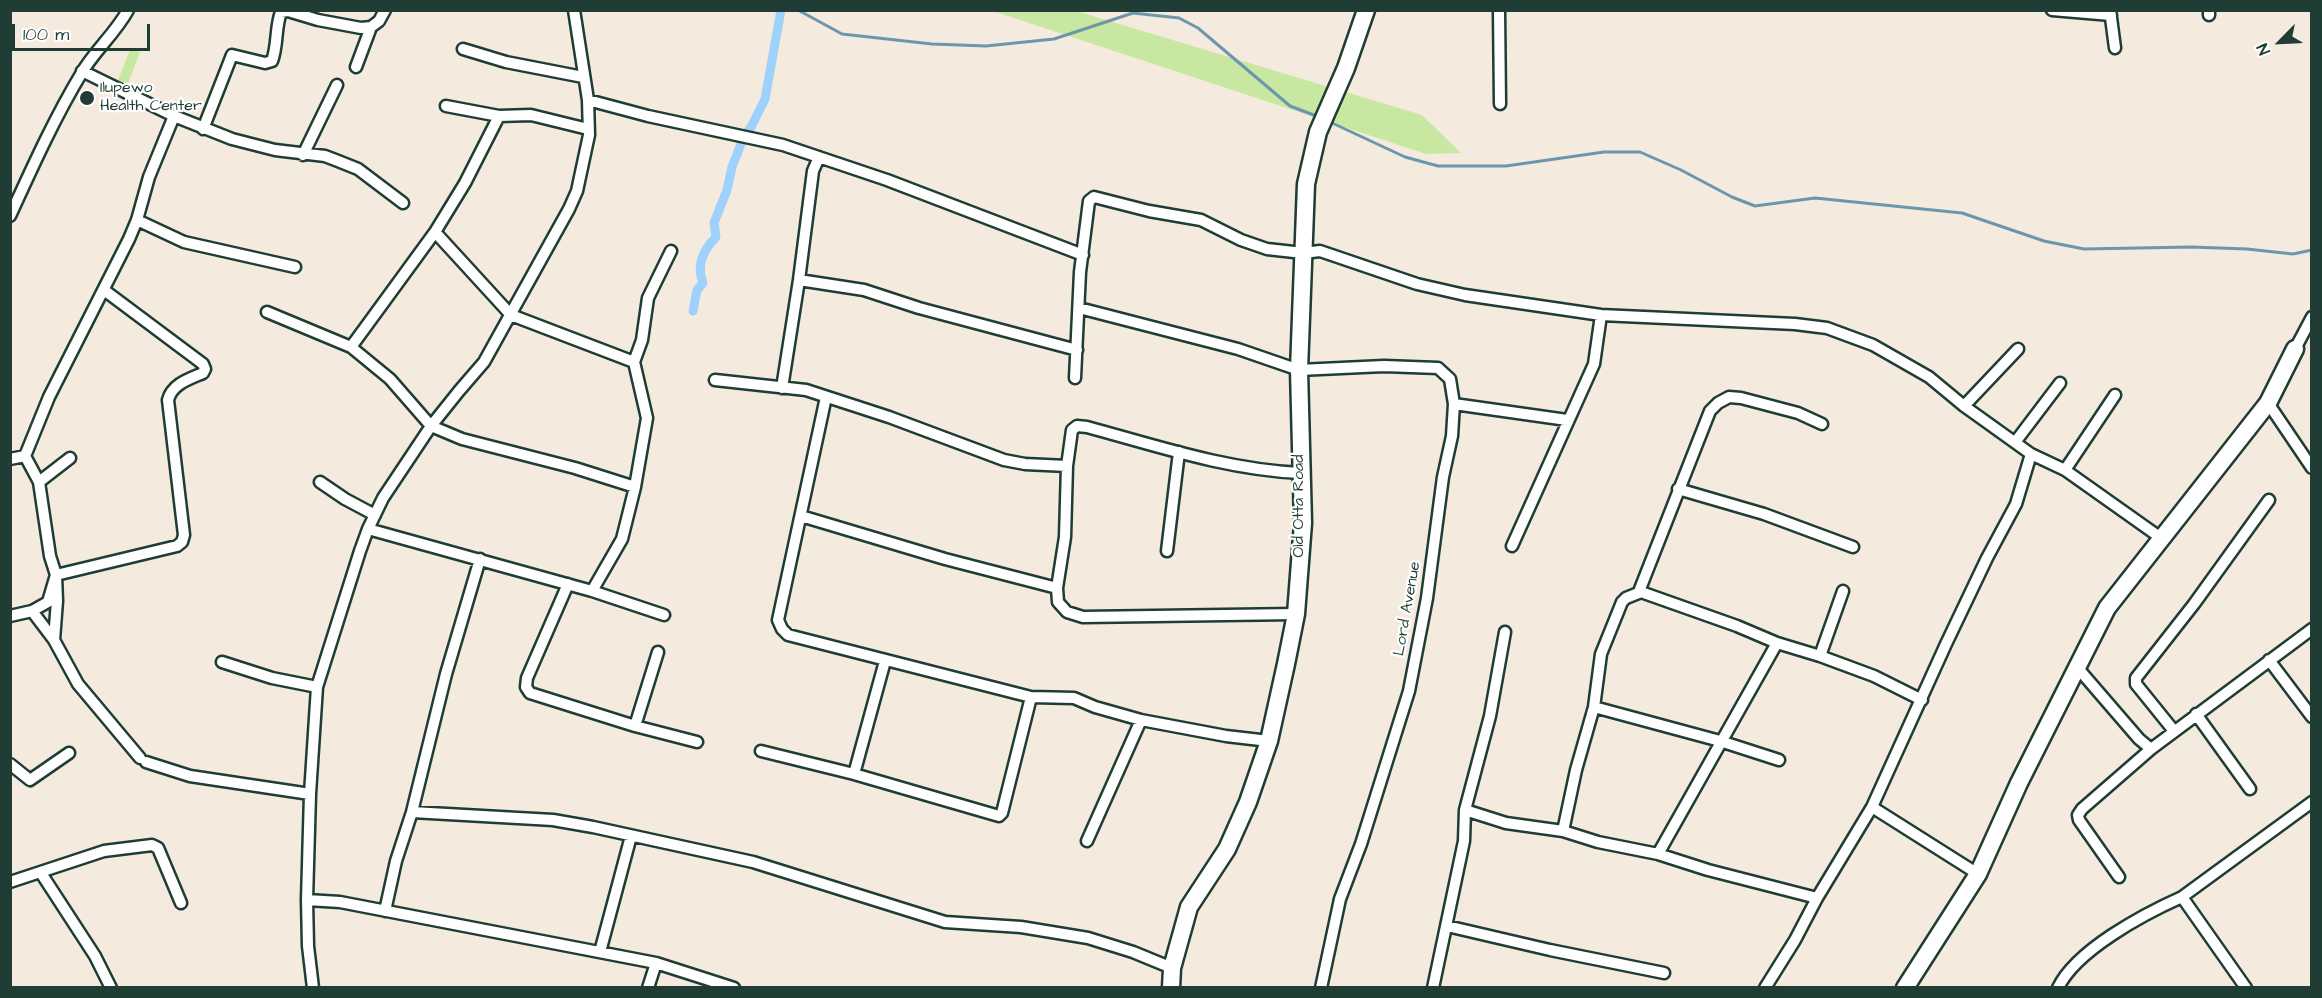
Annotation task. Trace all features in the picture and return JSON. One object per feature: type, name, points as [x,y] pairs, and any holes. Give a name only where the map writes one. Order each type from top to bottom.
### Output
[{"type":"street","points":[[10,216],[47,136],[82,71],[118,27],[128,10]]},
{"type":"street","points":[[203,129],[232,55],[265,63],[272,61],[277,50],[278,20],[281,12],[288,11],[318,20],[361,28],[371,27],[379,21],[385,10]]},
{"type":"street","points":[[313,987],[308,946],[307,900],[310,794],[317,687],[368,528],[383,498],[431,426],[484,362],[569,209],[582,170],[589,135],[588,100],[574,10]]},
{"type":"street","name":"Old Otta Road","points":[[1171,987],[1172,968],[1189,907],[1227,849],[1248,802],[1269,741],[1296,614],[1303,523],[1299,370],[1306,184],[1314,146],[1333,94],[1346,68],[1366,10]]},
{"type":"street","points":[[1499,10],[1500,104]]},
{"type":"street","points":[[2052,10],[2110,13],[2115,48]]},
{"type":"street","points":[[356,67],[371,27]]},
{"type":"street","points":[[463,49],[506,62],[583,77]]},
{"type":"street","points":[[82,71],[203,129],[232,139],[303,154],[325,156],[358,169],[403,203]]},
{"type":"street","points":[[303,154],[337,86]]},
{"type":"street","points":[[588,100],[648,116],[783,145],[976,213],[1083,255]]},
{"type":"street","points":[[446,106],[499,117],[531,115],[588,129]]},
{"type":"street","points":[[25,456],[49,397],[137,220],[149,177],[174,116]]},
{"type":"street","points":[[351,347],[435,232],[465,183],[499,117]]},
{"type":"street","points":[[782,388],[813,171],[819,157]]},
{"type":"street","points":[[1075,378],[1083,255],[1089,201],[1094,197],[1149,211],[1201,220],[1241,240],[1267,249],[1303,253],[1320,250],[1417,284],[1465,295],[1601,315],[1795,324],[1827,328],[1873,345],[1929,377],[1964,406],[2016,441],[2031,454],[2065,470],[2161,538]]},
{"type":"street","points":[[137,220],[184,242],[294,267]]},
{"type":"street","points":[[435,232],[511,315],[634,362]]},
{"type":"street","points":[[592,591],[622,539],[635,487],[647,418],[634,362],[642,340],[648,298],[671,251]]},
{"type":"street","points":[[799,280],[864,290],[928,311],[1077,350]]},
{"type":"street","points":[[56,575],[177,546],[182,542],[184,534],[168,400],[176,386],[203,373],[205,369],[203,364],[104,290]]},
{"type":"street","points":[[1079,309],[1238,349],[1299,370]]},
{"type":"street","points":[[267,312],[351,347],[390,379],[431,426],[462,439],[575,468],[635,487]]},
{"type":"street","points":[[1512,546],[1594,364],[1601,315]]},
{"type":"street","points":[[1905,987],[1978,874],[2076,666],[2107,608],[2268,404],[2312,317]]},
{"type":"street","points":[[1964,406],[2018,349]]},
{"type":"street","name":"Lord Avenue","points":[[1299,370],[1384,366],[1438,368],[1450,379],[1454,404],[1452,436],[1443,477],[1427,598],[1409,691],[1361,844],[1340,899],[1321,987]]},
{"type":"street","points":[[715,380],[806,390],[889,417],[1004,460],[1025,464],[1066,466]]},
{"type":"street","points":[[2016,441],[2061,383]]},
{"type":"street","points":[[2065,470],[2115,395]]},
{"type":"street","points":[[826,397],[778,620],[788,635],[1031,697],[1074,698],[1095,707],[1141,720],[1227,736],[1269,741]]},
{"type":"street","points":[[1641,592],[1640,589],[1678,489],[1710,411],[1729,397],[1741,398],[1798,413],[1822,424]]},
{"type":"street","points":[[1454,404],[1568,420]]},
{"type":"street","points":[[2268,404],[2312,468]]},
{"type":"street","points":[[1296,614],[1083,617],[1067,612],[1058,602],[1057,588],[1065,537],[1066,466],[1072,430],[1077,426],[1261,471],[1300,473]]},
{"type":"street","points":[[1167,551],[1179,452]]},
{"type":"street","points":[[1765,987],[1872,807],[1946,644],[2016,504],[2031,454]]},
{"type":"street","points":[[10,459],[25,456]]},
{"type":"street","points":[[25,456],[39,482],[50,556],[56,575],[57,602],[54,640]]},
{"type":"street","points":[[39,482],[70,458]]},
{"type":"street","points":[[320,482],[345,500],[375,515]]},
{"type":"street","points":[[1678,489],[1764,513],[1853,547]]},
{"type":"street","points":[[2174,731],[2136,684],[2136,678],[2194,604],[2268,500]]},
{"type":"street","points":[[801,516],[945,559],[1057,588]]},
{"type":"street","points":[[368,528],[592,591],[664,615]]},
{"type":"street","points":[[386,911],[396,861],[412,812],[446,674],[480,559]]},
{"type":"street","points":[[10,616],[32,611],[48,602],[56,575]]},
{"type":"street","points":[[568,584],[527,678],[526,687],[530,693],[635,726],[697,742]]},
{"type":"street","points":[[1820,656],[1843,591]]},
{"type":"street","points":[[1563,831],[1576,770],[1594,707],[1600,654],[1622,602],[1641,592],[1737,626],[1777,643],[1874,676],[1922,700]]},
{"type":"street","points":[[32,611],[54,640],[78,684],[143,760],[190,776],[310,794]]},
{"type":"street","points":[[2119,877],[2079,820],[2078,815],[2082,809],[2174,731],[2312,629]]},
{"type":"street","points":[[1433,987],[1464,841],[1465,810],[1490,716],[1505,633]]},
{"type":"street","points":[[1658,854],[1777,643]]},
{"type":"street","points":[[635,726],[658,652]]},
{"type":"street","points":[[2268,660],[2312,717]]},
{"type":"street","points":[[855,774],[885,661]]},
{"type":"street","points":[[222,662],[272,678],[317,687]]},
{"type":"street","points":[[2076,666],[2139,740],[2151,749]]},
{"type":"street","points":[[761,752],[855,774],[999,816],[1031,697]]},
{"type":"street","points":[[1594,707],[1720,741],[1779,760]]},
{"type":"street","points":[[2196,714],[2250,789]]},
{"type":"street","points":[[1087,841],[1141,720]]},
{"type":"street","points":[[10,764],[30,780],[69,753]]},
{"type":"street","points":[[2058,987],[2063,976],[2077,960],[2114,935],[2182,897],[2312,802]]},
{"type":"street","points":[[1872,807],[1911,834],[1978,874]]},
{"type":"street","points":[[1465,810],[1506,823],[1563,831],[1598,842],[1658,854],[1708,870],[1817,898]]},
{"type":"street","points":[[412,812],[553,820],[631,836],[753,862],[945,922],[1021,927],[1088,938],[1133,952],[1172,968]]},
{"type":"street","points":[[600,951],[631,836]]},
{"type":"street","points":[[10,882],[104,851],[152,845],[158,848],[181,903]]},
{"type":"street","points":[[40,873],[95,956],[111,987]]},
{"type":"street","points":[[2182,897],[2246,987]]},
{"type":"street","points":[[307,900],[340,902],[600,951],[656,963],[734,987]]},
{"type":"street","points":[[1447,926],[1664,973]]},
{"type":"street","points":[[648,987],[656,963]]},
{"type":"green space","points":[[993,11],[1076,11],[1422,115],[1461,153],[1426,154]]},
{"type":"green space","points":[[131,48],[140,52],[128,84],[118,80]]},
{"type":"waterway","points":[[693,311],[697,290],[703,283],[700,270],[702,258],[716,237],[714,223],[727,190],[732,167],[744,136],[765,99],[781,10]]},
{"type":"waterway","points":[[798,10],[842,34],[932,44],[986,46],[1054,39],[1133,13],[1179,18],[1198,28],[1290,106],[1319,117]]},
{"type":"waterway","points":[[1330,122],[1405,157],[1438,166],[1506,166],[1604,152],[1640,152],[1755,206],[1815,198],[1962,213],[2044,241],[2084,249],[2191,247],[2247,249],[2293,254],[2312,250]]},
{"type":"place","name":"Ilupewo Health Center","points":[[87,98]]}]
